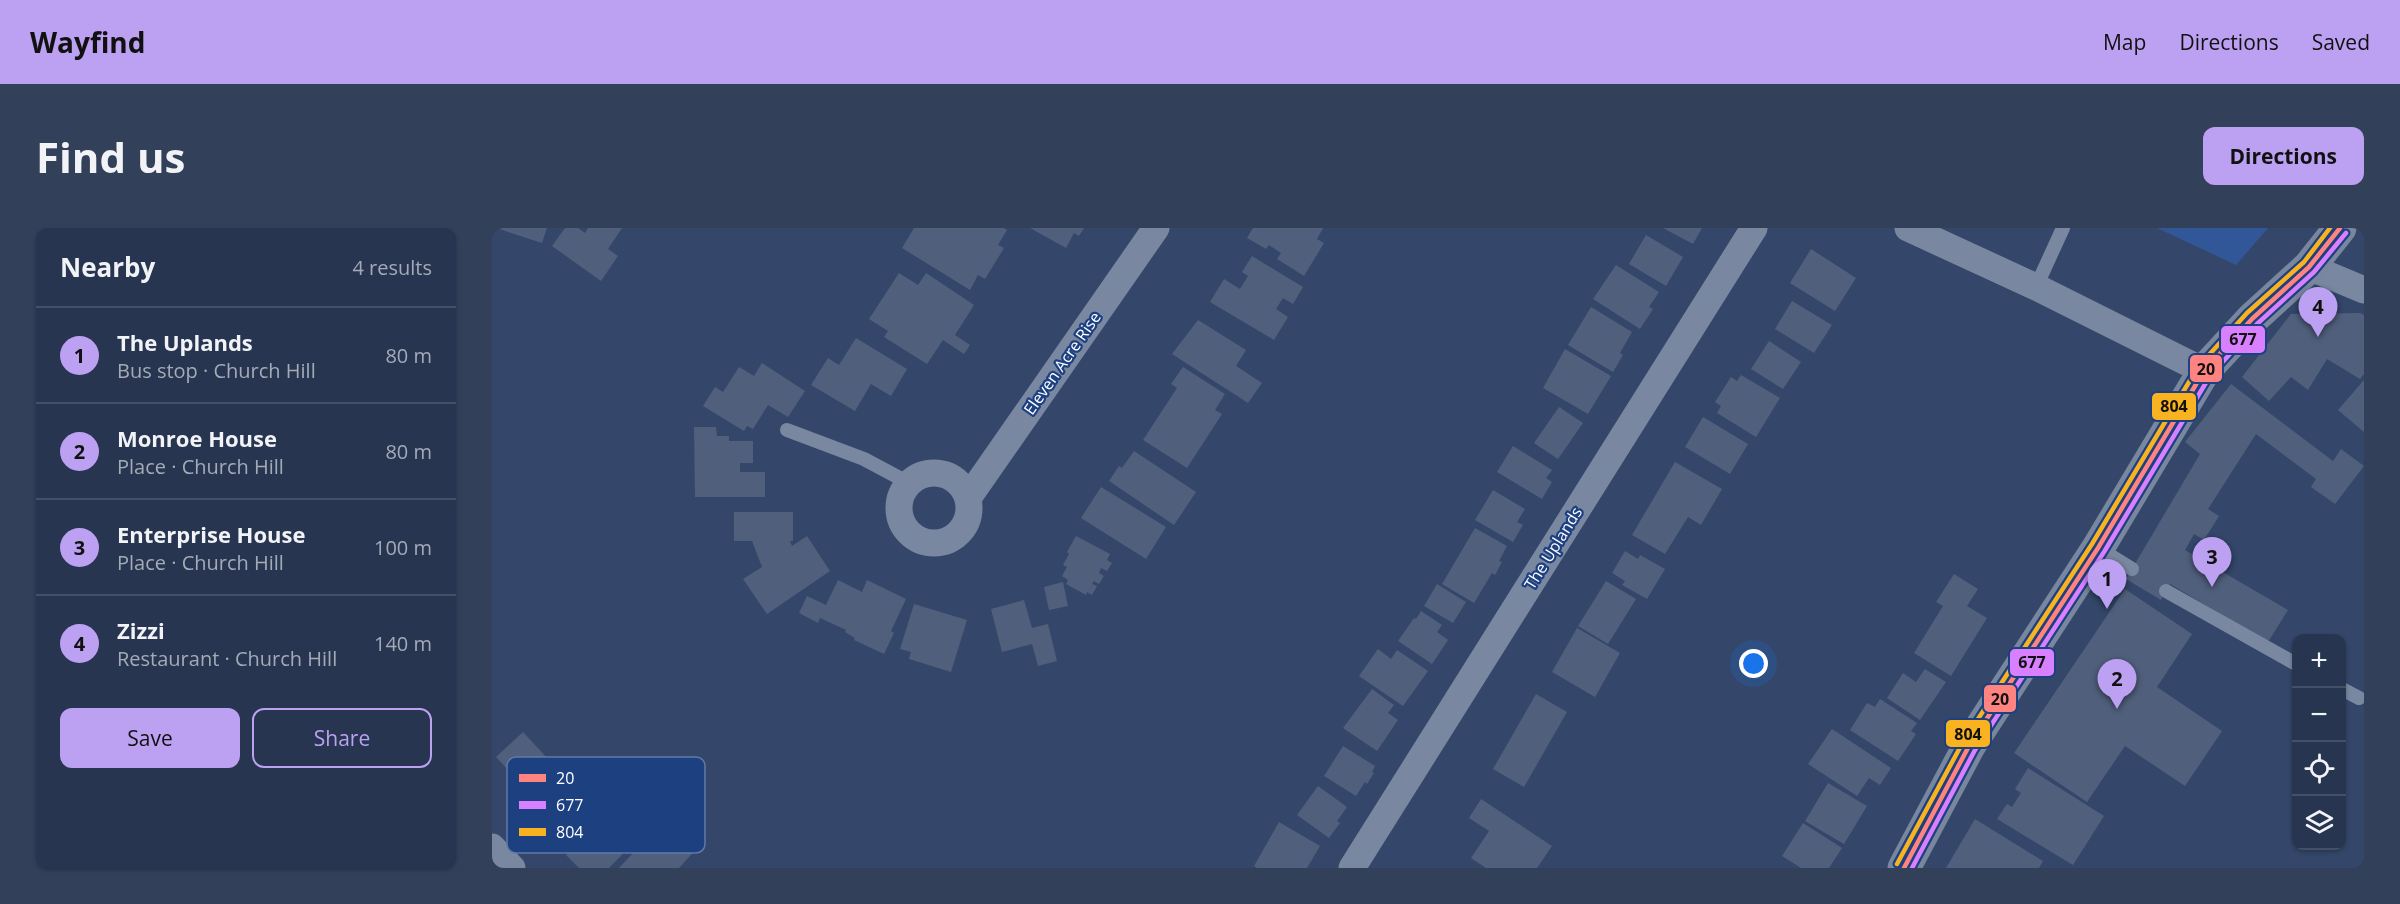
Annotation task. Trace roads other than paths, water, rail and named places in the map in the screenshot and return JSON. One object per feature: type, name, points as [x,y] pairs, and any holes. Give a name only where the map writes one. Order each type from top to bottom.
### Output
[{"type":"main road","points":[[1904,868],[1969,746],[2098,548],[2204,371],[2252,319],[2309,267],[2340,228]]},
{"type":"street","name":"Eleven Acre Rise","points":[[968,498],[1156,228]]},
{"type":"street","name":"The Uplands","points":[[1352,868],[1754,228]]},
{"type":"street","points":[[1908,228],[2036,287],[2204,371]]},
{"type":"street","points":[[2309,267],[2364,290]]},
{"type":"street","points":[[930,473],[942,474],[954,479],[968,498],[967,521],[961,531],[942,543],[920,541],[910,535],[899,515],[902,492],[909,483],[930,473]]},
{"type":"street","points":[[492,848],[512,868]]},
{"type":"lane","points":[[2036,287],[2063,228]]},
{"type":"lane","points":[[787,430],[864,459],[909,483]]},
{"type":"lane","points":[[2098,548],[2132,569]]},
{"type":"lane","points":[[2166,591],[2292,662]]},
{"type":"lane","points":[[2346,691],[2359,698]]},
{"type":"place","name":"Zizzi","points":[[2318,337]]},
{"type":"place","name":"Enterprise House","points":[[2212,587]]},
{"type":"place","name":"The Uplands","points":[[2107,609]]},
{"type":"place","name":"Monroe House","points":[[2117,709]]}]
